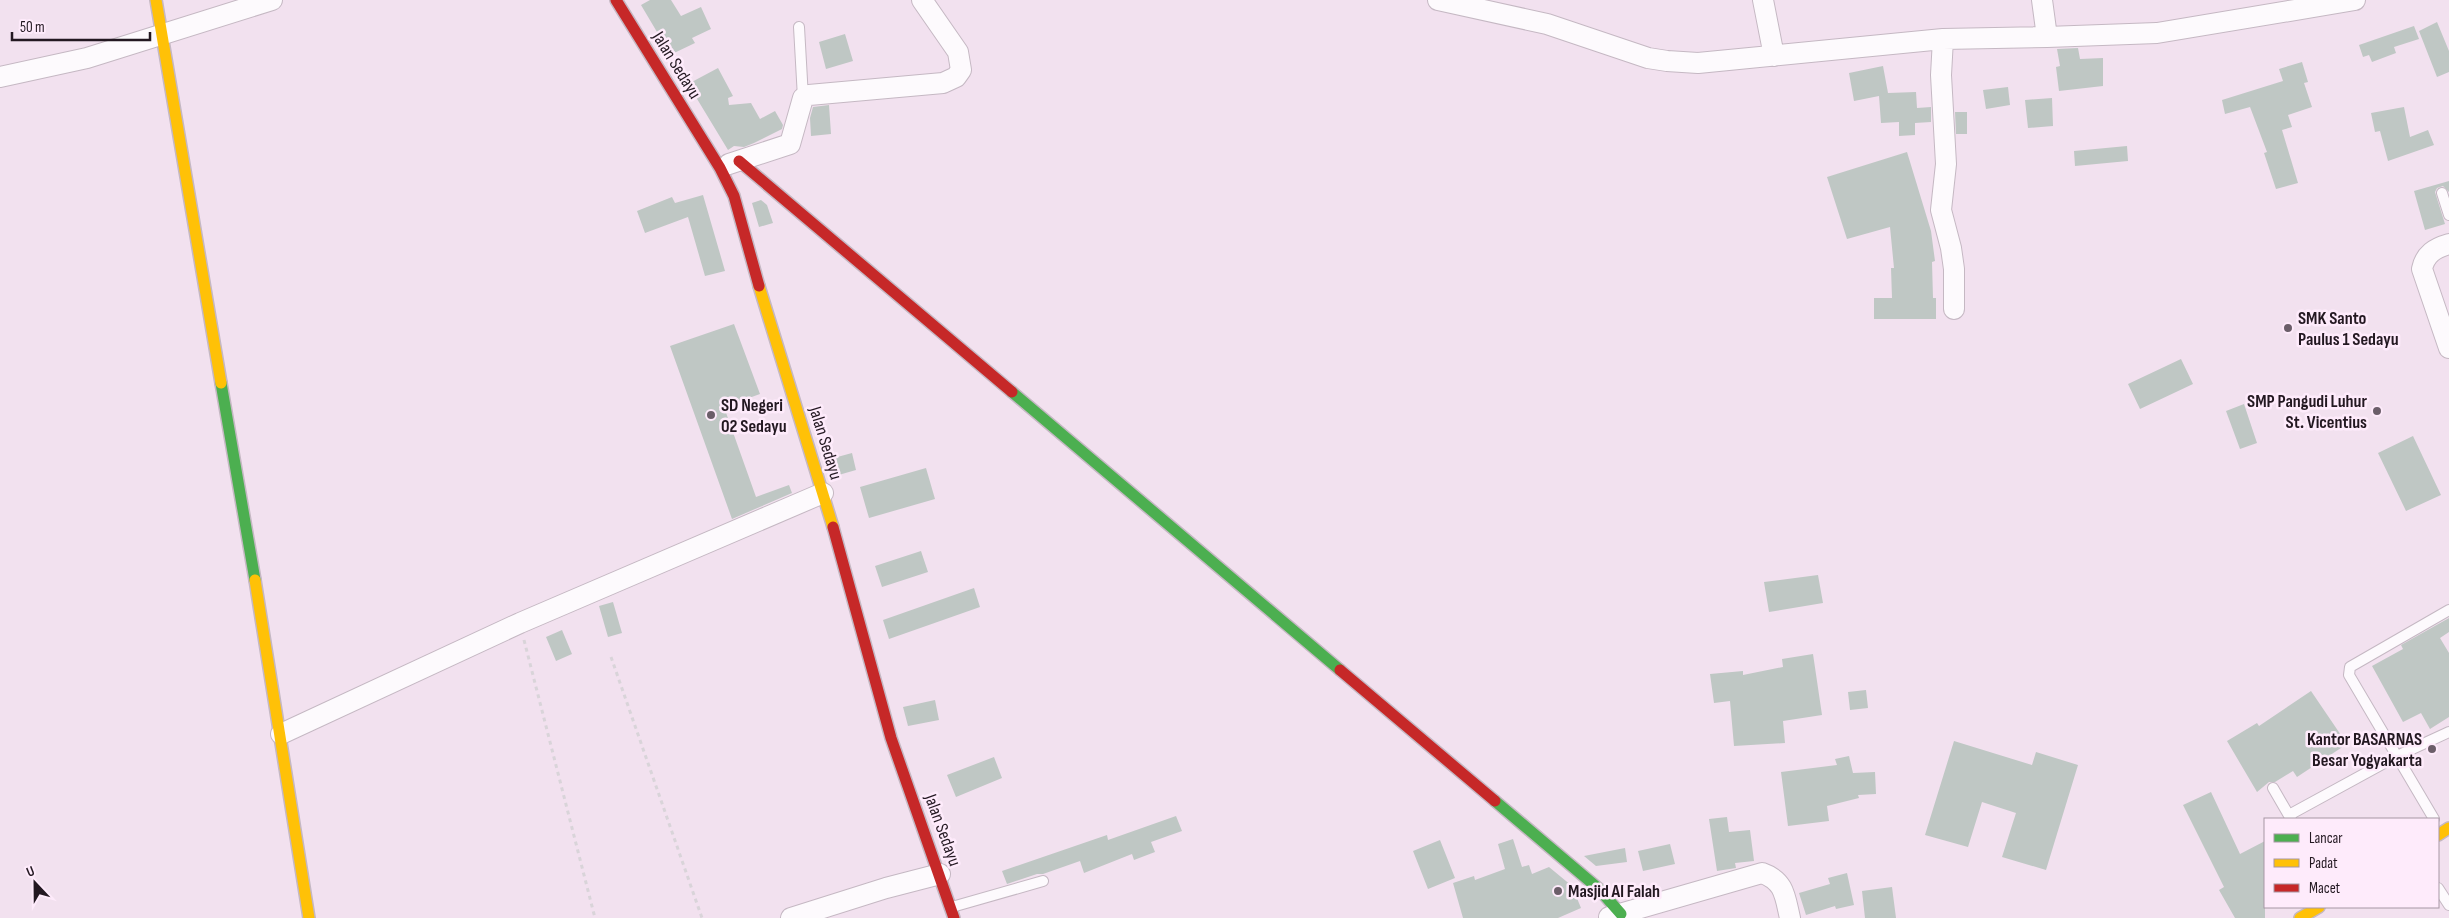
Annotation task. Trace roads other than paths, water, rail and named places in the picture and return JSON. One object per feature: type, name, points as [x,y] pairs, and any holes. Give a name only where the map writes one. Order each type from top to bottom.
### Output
[{"type":"main road","points":[[156,0],[281,734],[309,918]]},
{"type":"main road","name":"Jalan Sedayu","points":[[616,0],[720,168],[734,196],[758,288],[823,493],[891,738],[953,912]]},
{"type":"main road","points":[[739,161],[1599,889],[1614,916]]},
{"type":"main road","points":[[2300,918],[2317,908]]},
{"type":"street","points":[[0,77],[86,58],[163,36],[272,0]]},
{"type":"street","points":[[720,168],[790,144],[803,98],[808,95],[836,91],[943,84],[956,77],[961,70],[958,52],[922,0]]},
{"type":"street","points":[[1438,0],[1547,24],[1648,58],[1667,62],[1698,63],[1943,39],[2157,33],[2355,0]]},
{"type":"street","points":[[1763,0],[1774,56]]},
{"type":"street","points":[[2042,0],[2047,37]]},
{"type":"street","points":[[1943,39],[1941,74],[1946,164],[1941,210],[1953,262],[1954,308]]},
{"type":"street","points":[[2443,245],[2424,259],[2422,268],[2449,348]]},
{"type":"street","points":[[281,734],[520,623],[823,493]]},
{"type":"street","points":[[1614,916],[1762,873],[1774,877],[1781,885],[1790,918]]},
{"type":"street","points":[[791,918],[886,888],[940,874]]},
{"type":"lane","points":[[800,27],[803,98]]},
{"type":"lane","points":[[2442,193],[2449,215]]},
{"type":"lane","points":[[2433,818],[2350,674],[2350,667],[2449,610]]},
{"type":"lane","points":[[2273,788],[2290,817],[2397,756],[2449,732]]},
{"type":"lane","points":[[953,912],[1043,881]]},
{"type":"lane","points":[[2439,890],[2449,905]]},
{"type":"place","name":"SMK Santo Paulus 1 Sedayu","points":[[2288,328]]},
{"type":"place","name":"SMP Pangudi Luhur St. Vicentius","points":[[2377,411]]},
{"type":"place","name":"SD Negeri 02 Sedayu","points":[[711,415]]},
{"type":"place","name":"Kantor BASARNAS Besar Yogyakarta","points":[[2432,749]]},
{"type":"place","name":"Masjid Al Falah","points":[[1558,891]]}]
